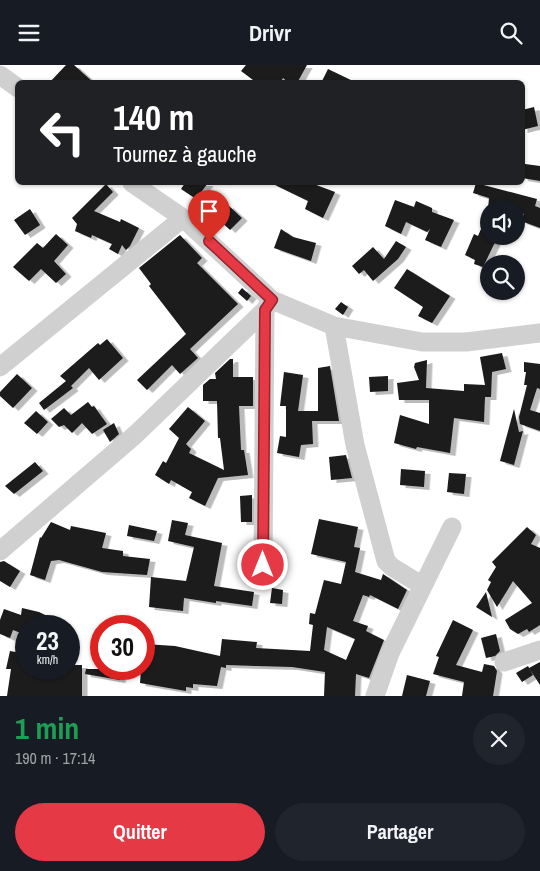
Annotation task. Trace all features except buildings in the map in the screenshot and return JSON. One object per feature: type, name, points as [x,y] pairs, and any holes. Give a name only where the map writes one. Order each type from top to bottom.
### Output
[{"type":"street","points":[[0,75],[15,86]]},
{"type":"street","points":[[135,185],[183,218],[269,305],[334,326],[422,342],[466,342],[540,333]]},
{"type":"street","points":[[0,367],[183,218]]},
{"type":"street","points":[[0,551],[135,435],[269,305]]},
{"type":"street","points":[[263,565],[269,305]]},
{"type":"street","points":[[334,326],[355,445],[386,561],[392,567],[423,586]]},
{"type":"street","points":[[375,696],[390,653],[452,527]]},
{"type":"street","points":[[504,662],[540,650]]},
{"type":"route","points":[[209,241],[272,300],[265,310],[263,565]]}]
